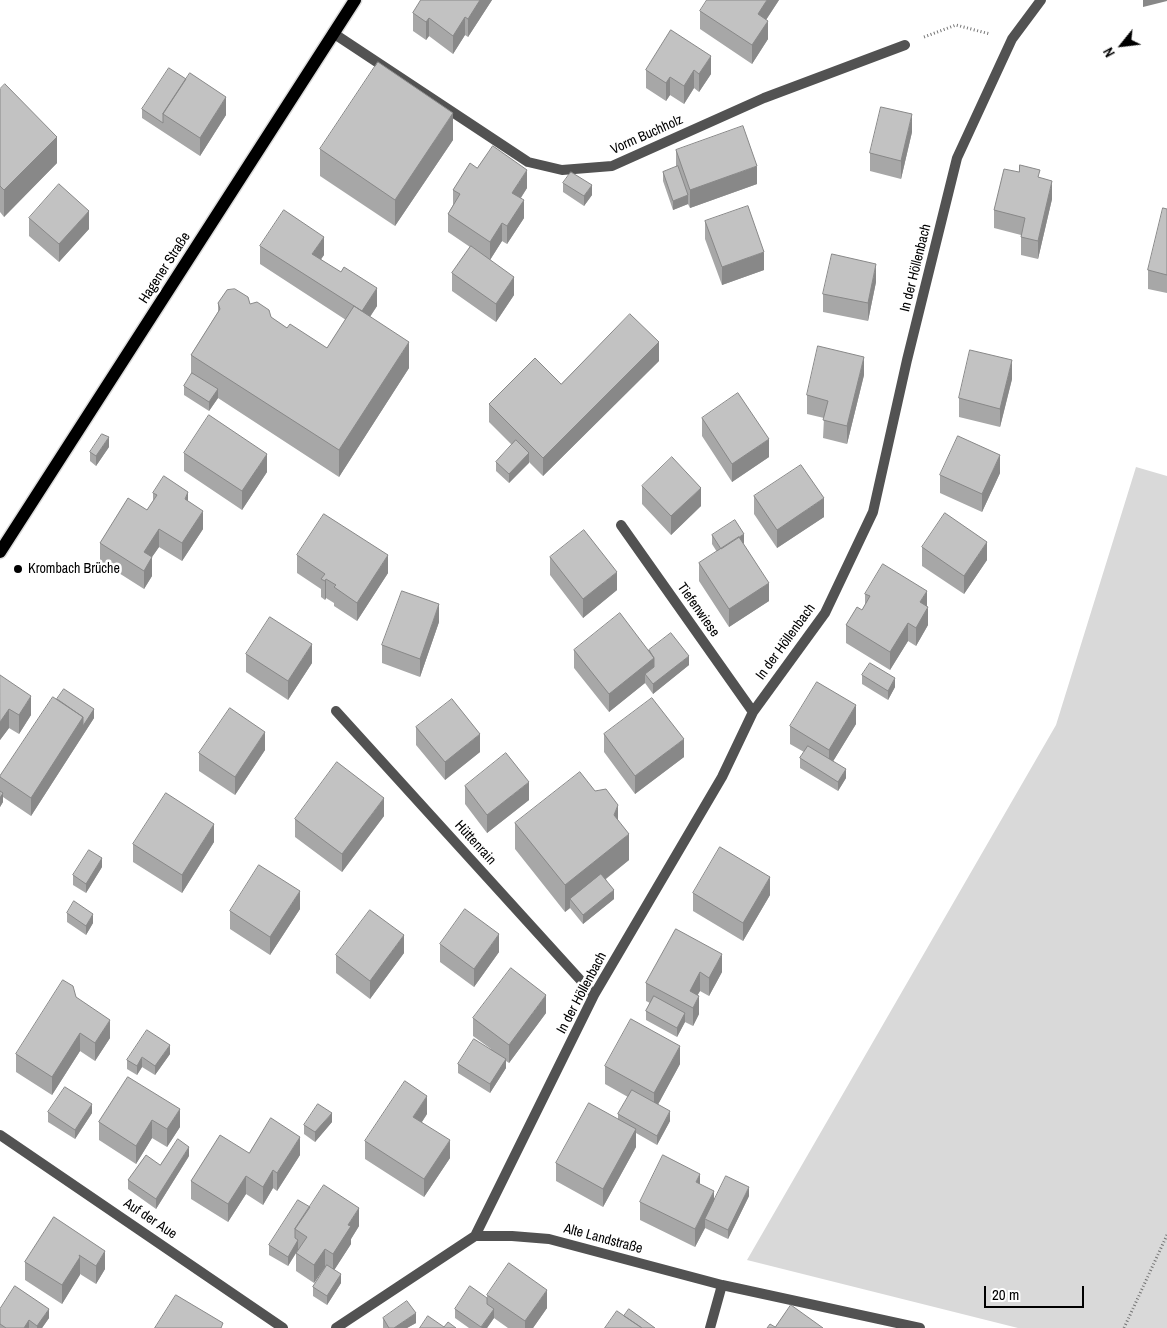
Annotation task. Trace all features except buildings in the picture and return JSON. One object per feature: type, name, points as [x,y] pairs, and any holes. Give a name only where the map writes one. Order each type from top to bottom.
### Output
[{"type":"main road","name":"Hagener Straße","points":[[0,552],[355,0]]},
{"type":"street","name":"In der Höllenbach","points":[[475,1236],[594,995],[722,776],[752,712],[825,613],[873,512],[907,360],[957,158],[1012,39],[1041,0]]},
{"type":"street","name":"Vorm Buchholz","points":[[333,32],[528,162],[562,170],[612,166],[764,98],[905,45]]},
{"type":"street","name":"Tiefenwiese","points":[[621,525],[752,712]]},
{"type":"street","name":"Hüttenrain","points":[[336,711],[594,995]]},
{"type":"street","name":"Auf der Aue","points":[[0,1135],[283,1328]]},
{"type":"street","name":"Alte Landstraße","points":[[475,1236],[549,1239],[722,1285],[920,1328]]},
{"type":"street","points":[[336,1328],[475,1236]]},
{"type":"street","points":[[710,1328],[722,1285]]},
{"type":"path","points":[[905,45],[956,26],[965,28]]},
{"type":"path","points":[[1124,1328],[1167,1235]]},
{"type":"shaded area","points":[[1136,467],[1167,476],[1167,1328],[1018,1328],[747,1260],[1056,725]]},
{"type":"place","name":"Krombach Brüche","points":[[18,569]]}]
